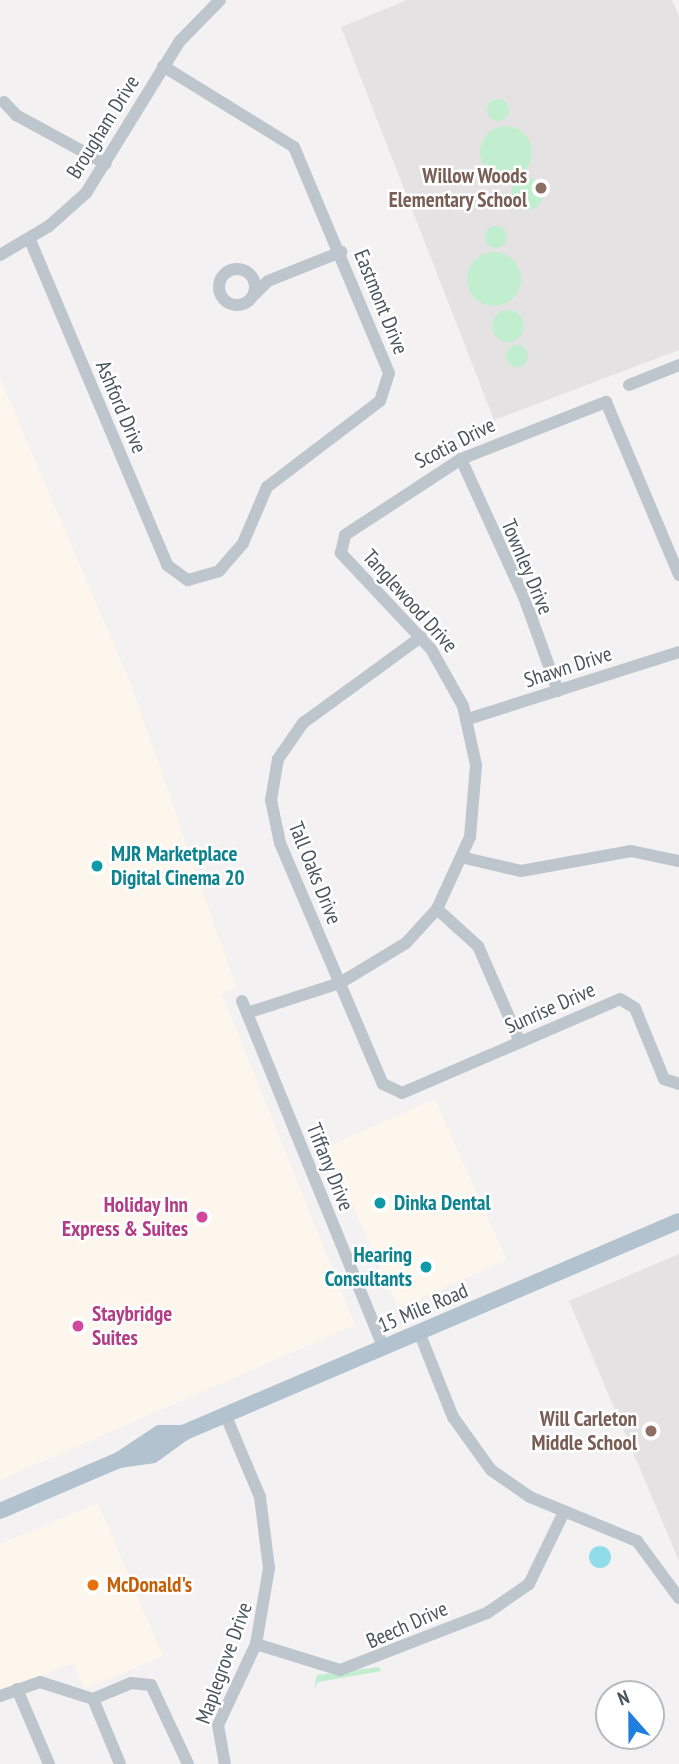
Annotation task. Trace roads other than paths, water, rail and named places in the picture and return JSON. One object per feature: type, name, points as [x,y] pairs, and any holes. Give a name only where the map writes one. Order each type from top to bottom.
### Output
[{"type":"main road","name":"15 Mile Road","points":[[0,1511],[119,1460],[160,1433],[183,1433],[679,1221]]},
{"type":"street","name":"Brougham Drive","points":[[0,254],[30,240],[72,208],[106,164],[163,66],[220,0]]},
{"type":"street","name":"Eastmont Drive","points":[[163,66],[294,147],[341,252],[388,373],[387,392],[267,487],[230,561],[188,580]]},
{"type":"street","points":[[2,100],[16,115],[106,164]]},
{"type":"street","points":[[2,100],[0,122],[16,115]]},
{"type":"street","name":"Ashford Drive","points":[[30,240],[162,554],[174,574],[188,580]]},
{"type":"street","points":[[268,281],[254,279],[233,268],[223,272],[219,285],[230,305],[248,303],[268,281],[341,252]]},
{"type":"street","points":[[254,279],[255,294]]},
{"type":"street","points":[[629,385],[679,365]]},
{"type":"street","name":"Scotia Drive","points":[[339,547],[355,526],[461,459],[606,402],[679,575]]},
{"type":"street","name":"Townley Drive","points":[[461,459],[524,597],[558,691]]},
{"type":"street","name":"Tanglewood Drive","points":[[245,1007],[340,983],[389,956],[437,909],[465,858],[476,799],[468,719],[447,672],[421,637],[339,547]]},
{"type":"street","name":"Tall Oaks Drive","points":[[391,1093],[340,983],[271,816],[276,770],[303,723],[421,637]]},
{"type":"street","name":"Shawn Drive","points":[[468,719],[679,652]]},
{"type":"street","points":[[465,858],[521,871],[631,851],[679,861]]},
{"type":"street","points":[[437,909],[478,946],[520,1042]]},
{"type":"street","name":"Sunrise Drive","points":[[391,1093],[626,1000],[664,1079],[679,1084]]},
{"type":"street","name":"Tiffany Drive","points":[[245,1007],[383,1347]]},
{"type":"street","points":[[419,1332],[446,1403],[477,1454],[508,1484],[564,1512],[637,1541],[679,1598]]},
{"type":"street","name":"Maplegrove Drive","points":[[225,1415],[266,1527],[267,1603],[256,1644],[218,1725],[225,1764]]},
{"type":"street","name":"Beech Drive","points":[[256,1644],[324,1669],[357,1668],[432,1631],[487,1613],[529,1584],[564,1512]]},
{"type":"street","points":[[0,1696],[17,1689],[50,1683],[93,1699],[131,1683],[151,1685],[188,1764]]},
{"type":"street","points":[[17,1689],[49,1764]]},
{"type":"street","points":[[93,1699],[120,1764]]},
{"type":"water","points":[[600,1546],[608,1549],[611,1557],[608,1565],[600,1568],[592,1565],[589,1557],[592,1549]]},
{"type":"place","name":"Willow Woods Elementary School","points":[[541,188]]},
{"type":"place","name":"MJR Marketplace Digital Cinema 20","points":[[97,866]]},
{"type":"place","name":"Dinka Dental","points":[[380,1203]]},
{"type":"place","name":"Holiday Inn Express & Suites","points":[[202,1217]]},
{"type":"place","name":"Hearing Consultants","points":[[426,1267]]},
{"type":"place","name":"Staybridge Suites","points":[[78,1326]]},
{"type":"place","name":"Will Carleton Middle School","points":[[651,1431]]},
{"type":"place","name":"McDonald's","points":[[93,1585]]}]
